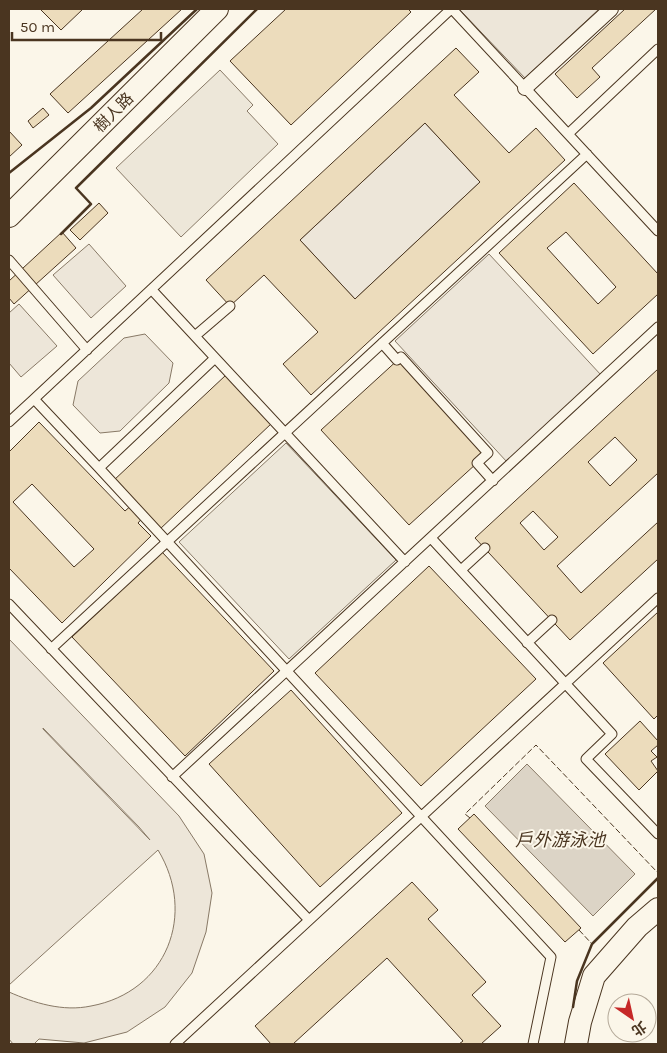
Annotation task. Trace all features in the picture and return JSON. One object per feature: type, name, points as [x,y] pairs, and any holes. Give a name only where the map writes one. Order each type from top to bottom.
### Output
[{"type":"street","name":"樹人路","points":[[9,216],[217,9]]},
{"type":"street","points":[[525,88],[611,9]]},
{"type":"street","points":[[576,1044],[580,1022],[594,976],[637,927],[658,909]]},
{"type":"lane","points":[[9,422],[451,9],[658,231]]},
{"type":"lane","points":[[568,134],[658,50]]},
{"type":"lane","points":[[51,649],[587,154]]},
{"type":"lane","points":[[9,260],[87,350]]},
{"type":"lane","points":[[152,290],[404,562]]},
{"type":"lane","points":[[195,336],[230,306]]},
{"type":"lane","points":[[172,777],[658,328]]},
{"type":"lane","points":[[382,343],[397,360],[400,357],[488,453],[477,463],[492,481]]},
{"type":"lane","points":[[99,468],[215,358]]},
{"type":"lane","points":[[34,398],[551,957],[533,1044]]},
{"type":"lane","points":[[431,538],[612,734],[586,759],[658,834]]},
{"type":"lane","points":[[461,570],[485,548]]},
{"type":"lane","points":[[175,1044],[658,598]]},
{"type":"lane","points":[[9,604],[309,920]]},
{"type":"lane","points":[[527,643],[552,620]]},
{"type":"shaded area","points":[[459,9],[599,9],[525,78]]},
{"type":"shaded area","points":[[220,70],[253,105],[247,111],[278,144],[181,237],[116,168]]},
{"type":"shaded area","points":[[425,123],[480,182],[355,299],[300,240]]},
{"type":"shaded area","points":[[89,244],[126,286],[91,318],[53,275]]},
{"type":"shaded area","points":[[489,254],[601,375],[507,462],[395,341]]},
{"type":"shaded area","points":[[19,304],[57,346],[21,377],[9,363],[9,313]]},
{"type":"shaded area","points":[[145,334],[173,363],[169,383],[120,431],[100,433],[73,405],[78,381],[124,338]]},
{"type":"shaded area","points":[[286,443],[396,560],[289,659],[179,542]]},
{"type":"shaded area","points":[[9,639],[179,816],[204,854],[212,893],[206,932],[192,973],[165,1007],[127,1032],[84,1043],[39,1039],[34,1044],[13,1044],[9,1039],[9,992],[28,1000],[49,1005],[80,1008],[117,998],[139,985],[156,967],[168,947],[174,924],[175,899],[169,875],[158,850],[9,985]],"holes":[[[43,728],[139,827],[150,840]]]},
{"type":"water","name":"戶外游泳池","points":[[527,764],[635,874],[593,916],[485,806]]},
{"type":"building","points":[[40,9],[83,9],[61,30]]},
{"type":"building","points":[[143,9],[182,9],[68,113],[50,94]]},
{"type":"building","points":[[286,9],[408,9],[411,12],[291,125],[230,61]]},
{"type":"building","points":[[625,9],[656,9],[592,68],[600,77],[577,98],[555,74]]},
{"type":"building","points":[[456,48],[479,72],[454,95],[509,153],[536,128],[565,160],[311,395],[283,364],[318,332],[264,275],[230,306],[206,280]],"holes":[[[425,123],[480,182],[355,299],[300,240]]]},
{"type":"building","points":[[43,108],[49,115],[33,128],[28,121]]},
{"type":"building","points":[[9,131],[22,145],[9,157]]},
{"type":"building","points":[[574,183],[658,274],[658,294],[593,354],[499,253]],"holes":[[[566,232],[616,287],[598,304],[547,248]]]},
{"type":"building","points":[[99,203],[108,213],[80,240],[70,230]]},
{"type":"building","points":[[62,232],[76,248],[14,304],[9,298],[9,281]]},
{"type":"building","points":[[401,357],[488,453],[409,525],[321,430]]},
{"type":"building","points":[[658,369],[658,473],[557,566],[581,593],[658,522],[658,559],[570,640],[475,538]],"holes":[[[615,437],[637,460],[610,486],[588,462]],[[533,511],[558,537],[544,550],[520,523]]]},
{"type":"building","points":[[226,375],[272,423],[159,530],[113,481]]},
{"type":"building","points":[[39,422],[125,511],[134,503],[145,515],[138,523],[151,536],[62,623],[9,568],[9,452]],"holes":[[[32,484],[94,549],[74,567],[13,502]]]},
{"type":"building","points":[[162,552],[274,671],[185,756],[72,637]]},
{"type":"building","points":[[429,566],[536,679],[421,786],[315,673]]},
{"type":"building","points":[[658,612],[658,715],[654,719],[603,663]]},
{"type":"building","points":[[291,690],[402,813],[320,887],[209,764]]},
{"type":"building","points":[[640,721],[658,741],[658,745],[651,751],[657,757],[651,761],[658,771],[639,790],[605,754]]},
{"type":"building","points":[[474,814],[581,928],[565,942],[458,829]]},
{"type":"building","points":[[412,882],[438,910],[428,919],[486,982],[472,995],[501,1026],[481,1044],[459,1044],[463,1041],[387,958],[293,1044],[271,1044],[255,1026]]},
{"type":"fence","points":[[470,818],[465,814],[536,745],[658,873]]},
{"type":"fence","points":[[579,930],[592,944]]},
{"type":"wall","points":[[9,173],[91,108],[197,9]]},
{"type":"wall","points":[[61,234],[91,204],[76,188],[257,9]]},
{"type":"wall","points":[[573,1007],[577,981],[592,944],[658,878]]}]
